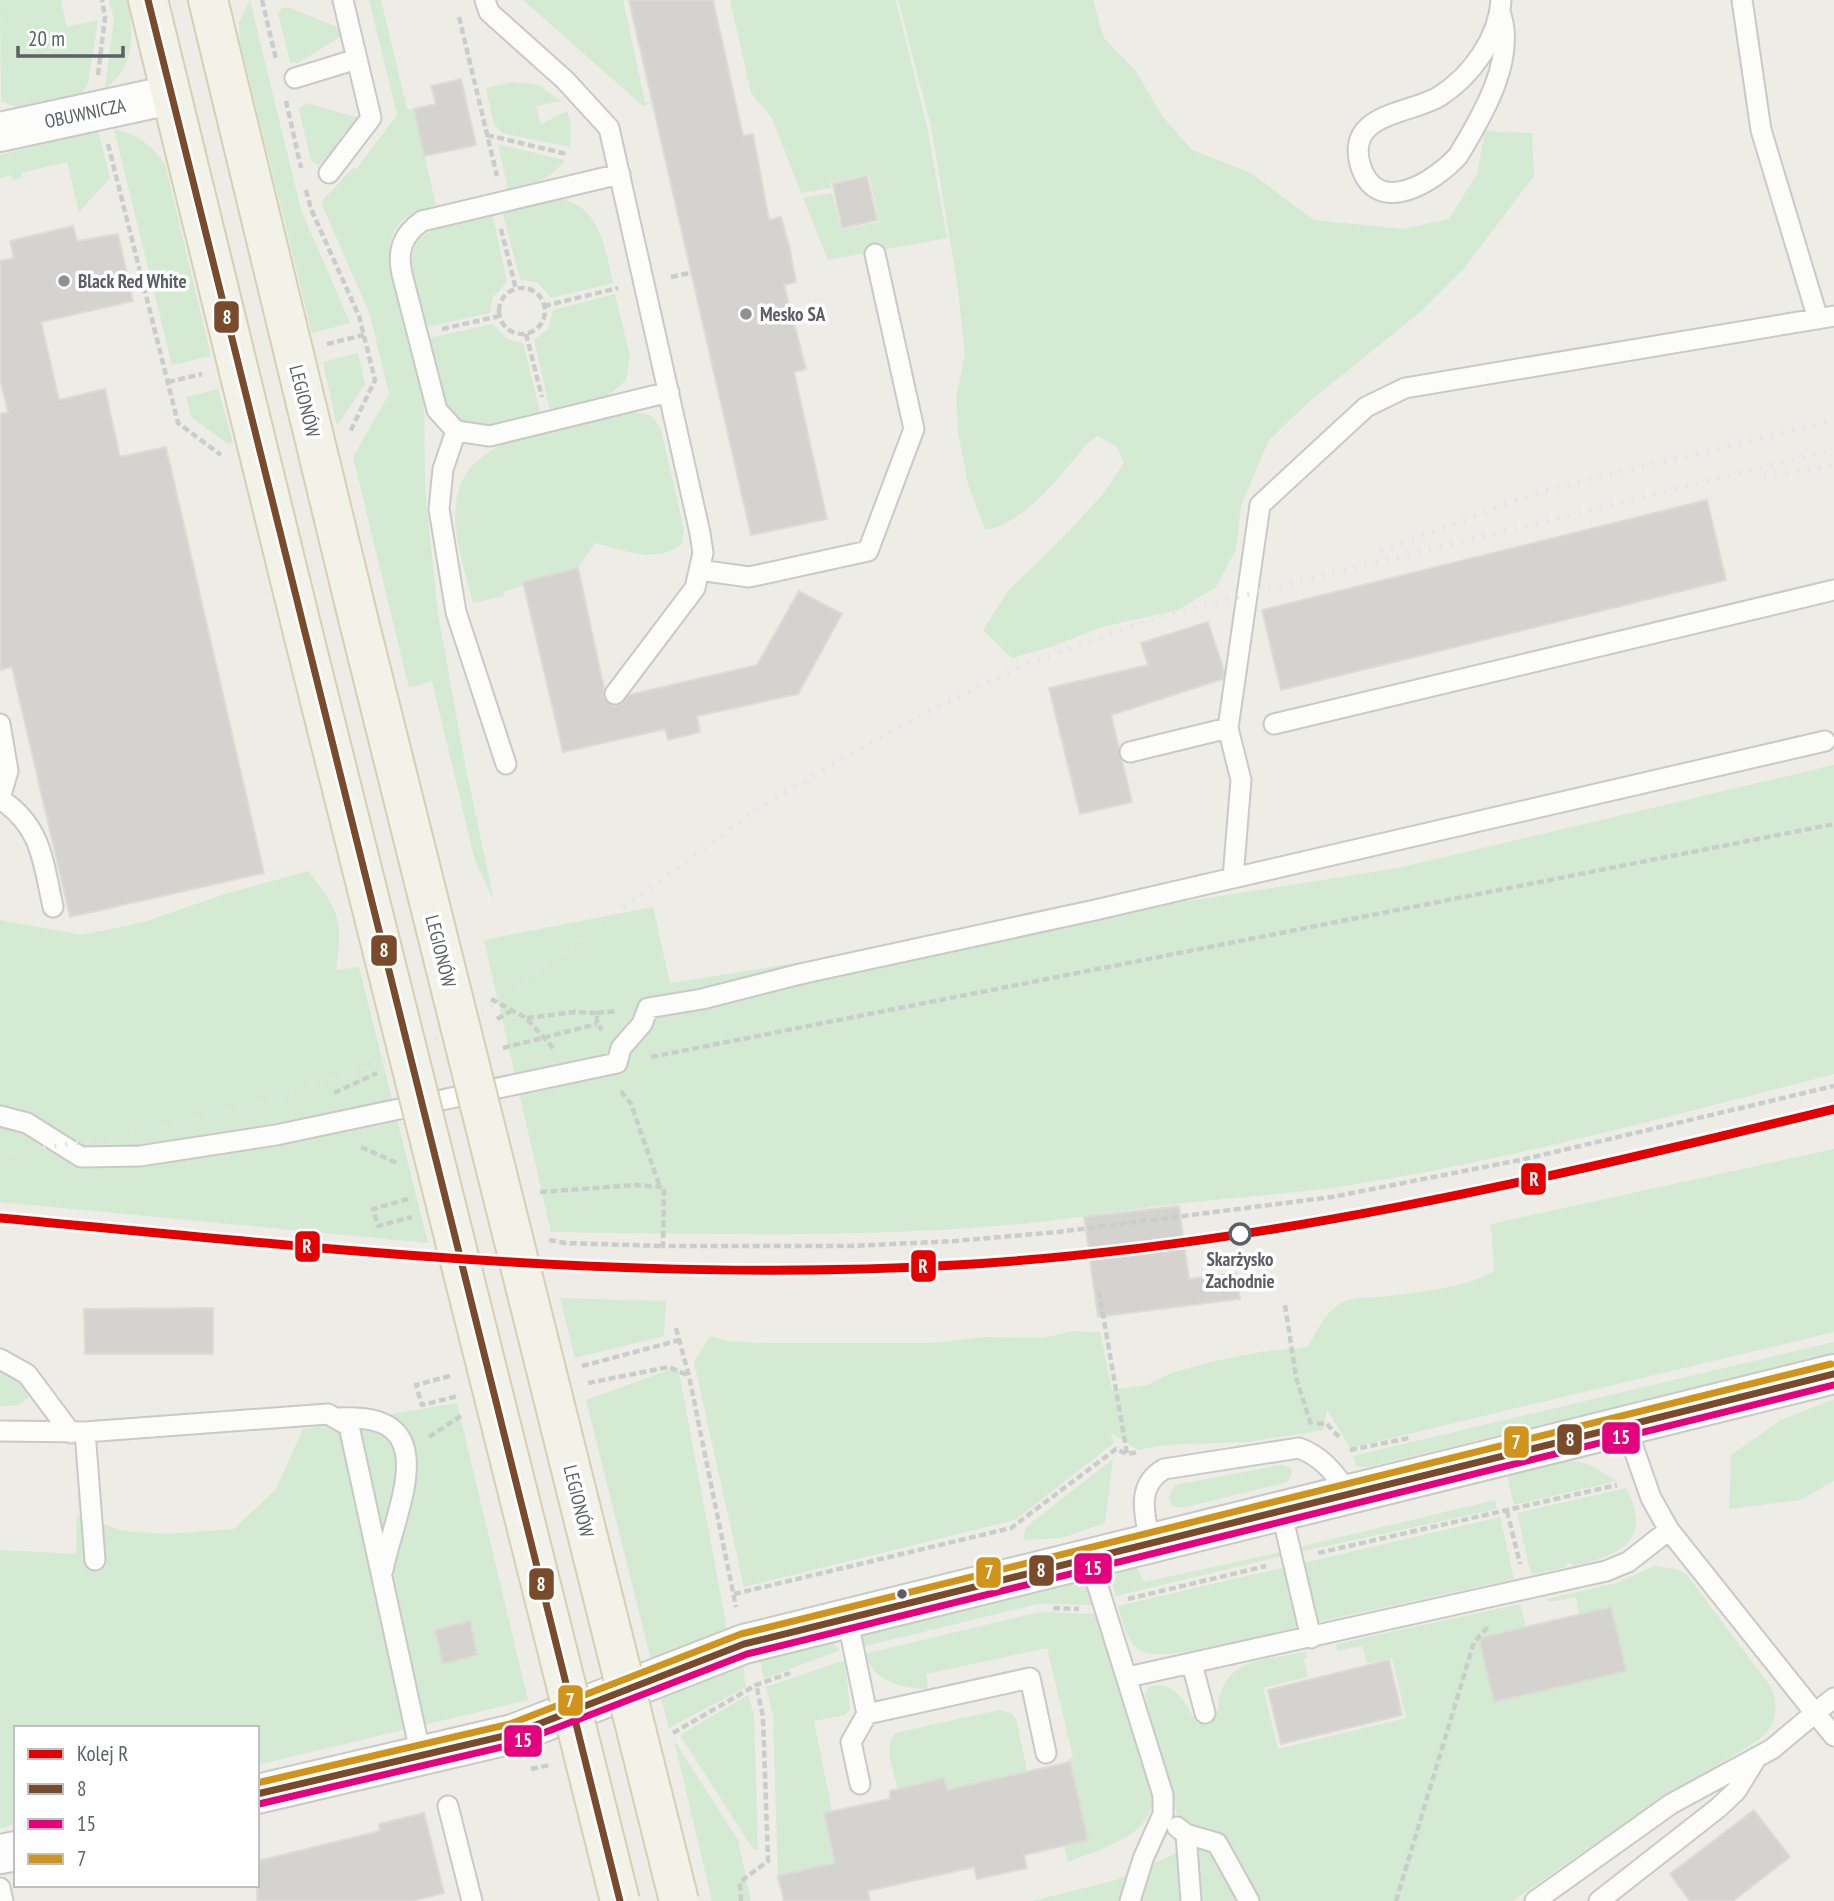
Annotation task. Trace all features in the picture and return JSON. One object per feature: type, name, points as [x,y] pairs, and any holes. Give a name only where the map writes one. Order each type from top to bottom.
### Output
[{"type":"main road","points":[[148,0],[620,1901]]},
{"type":"main road","name":"LEGIONÓW","points":[[208,0],[359,622],[679,1901]]},
{"type":"street","name":"OBUWNICZA","points":[[0,132],[170,95]]},
{"type":"street","points":[[259,1794],[513,1734],[744,1644],[1281,1510],[1340,1480],[1625,1424],[1834,1374]]},
{"type":"lane","points":[[329,173],[371,118],[343,0]]},
{"type":"lane","points":[[485,0],[489,12],[565,80],[605,122],[620,174],[700,533],[703,553],[695,589],[615,694]]},
{"type":"lane","points":[[1233,878],[1241,779],[1228,727],[1260,505],[1366,407],[1405,388],[1826,317],[1761,130],[1742,0]]},
{"type":"lane","points":[[1501,6],[1507,31],[1500,71],[1458,156],[1447,168],[1408,191],[1390,194],[1374,184],[1363,175],[1358,156],[1362,140],[1372,122],[1437,98],[1454,86],[1479,58],[1501,6]]},
{"type":"lane","points":[[295,78],[357,59]]},
{"type":"lane","points":[[620,174],[422,221],[402,243],[399,261],[438,411],[456,431],[490,436],[669,392]]},
{"type":"lane","points":[[699,570],[749,577],[868,551],[914,429],[875,254]]},
{"type":"lane","points":[[456,431],[443,469],[439,509],[456,612],[506,764]]},
{"type":"lane","points":[[1274,724],[1834,590]]},
{"type":"lane","points":[[0,724],[8,771],[0,798],[23,817],[38,841],[53,907]]},
{"type":"lane","points":[[1130,752],[1228,727]]},
{"type":"lane","points":[[0,1116],[27,1122],[81,1157],[140,1156],[276,1135],[617,1063],[621,1048],[642,1024],[648,1008],[702,999],[800,974],[1233,878],[1825,741]]},
{"type":"lane","points":[[0,1359],[27,1374],[78,1433],[94,1560]]},
{"type":"lane","points":[[0,1432],[78,1433],[328,1414],[339,1418],[349,1426],[421,1756]]},
{"type":"lane","points":[[339,1418],[366,1417],[378,1420],[397,1434],[404,1444],[408,1460],[407,1481],[382,1577]]},
{"type":"lane","points":[[1625,1424],[1644,1478],[1670,1530],[1834,1736]]},
{"type":"lane","points":[[1150,1543],[1143,1505],[1145,1488],[1152,1475],[1164,1469],[1298,1448],[1315,1454],[1340,1480]]},
{"type":"lane","points":[[1281,1510],[1311,1638]]},
{"type":"lane","points":[[1128,1677],[1616,1568],[1670,1530]]},
{"type":"lane","points":[[1089,1558],[1106,1605],[1163,1796],[1163,1814],[1143,1859],[1130,1901]]},
{"type":"lane","points":[[847,1617],[867,1714],[850,1742],[860,1784]]},
{"type":"lane","points":[[1192,1664],[1205,1713]]},
{"type":"lane","points":[[867,1714],[1030,1678],[1046,1753]]},
{"type":"lane","points":[[1535,1901],[1671,1804],[1772,1749],[1834,1698]]},
{"type":"lane","points":[[1599,1901],[1718,1808],[1736,1791],[1758,1755]]},
{"type":"lane","points":[[448,1806],[472,1901]]},
{"type":"lane","points":[[1163,1814],[1186,1834],[1217,1843],[1250,1901]]},
{"type":"lane","points":[[1186,1834],[1191,1901]]},
{"type":"lane","points":[[0,1888],[3,1901]]},
{"type":"path","points":[[97,79],[105,17],[102,0]]},
{"type":"path","points":[[458,15],[487,135],[516,289]]},
{"type":"path","points":[[487,135],[568,154]]},
{"type":"path","points":[[108,143],[178,423],[223,456]]},
{"type":"path","points":[[516,289],[534,292],[544,306],[542,321],[526,334],[509,330],[499,316],[501,301],[516,289]]},
{"type":"path","points":[[417,335],[499,316]]},
{"type":"path","points":[[526,334],[548,421]]},
{"type":"path","points":[[319,346],[364,335]]},
{"type":"path","points":[[168,382],[213,372]]},
{"type":"path","points":[[349,434],[371,394]]},
{"type":"path","points":[[617,1063],[1834,824]]},
{"type":"path","points":[[492,1051],[597,1024],[597,1013],[585,1011],[526,1018]]},
{"type":"path","points":[[547,1239],[565,1243],[663,1246],[851,1246],[1058,1232],[1332,1197],[1525,1159],[1834,1086]]},
{"type":"path","points":[[528,1192],[635,1185],[664,1187],[663,1246]]},
{"type":"path","points":[[378,1226],[373,1209],[416,1197]]},
{"type":"path","points":[[1099,1291],[1128,1454]]},
{"type":"path","points":[[1285,1305],[1304,1408],[1340,1480]]},
{"type":"path","points":[[676,1328],[689,1376],[734,1594],[1011,1528],[1116,1449],[1128,1454],[1141,1452]]},
{"type":"path","points":[[579,1367],[680,1340]]},
{"type":"path","points":[[585,1384],[669,1367],[689,1376]]},
{"type":"path","points":[[422,1405],[416,1385],[461,1373]]},
{"type":"path","points":[[408,1460],[425,1440],[471,1407]]},
{"type":"path","points":[[1300,1427],[1326,1423],[1352,1451]]},
{"type":"path","points":[[1106,1605],[1644,1478]]},
{"type":"path","points":[[1395,1901],[1474,1642],[1492,1624],[1522,1609],[1526,1589],[1507,1511]]},
{"type":"path","points":[[741,1901],[740,1882],[768,1861],[763,1717],[756,1685]]},
{"type":"green space","points":[[0,0],[65,0],[61,1],[67,27],[98,20],[88,83],[82,93],[20,109],[1,101]]},
{"type":"green space","points":[[109,0],[127,0],[131,36],[130,48],[122,70],[105,88],[114,19]]},
{"type":"green space","points":[[250,0],[301,210],[350,323],[312,333],[240,42],[239,22]]},
{"type":"green space","points":[[369,0],[381,0],[407,109],[414,109],[436,205],[417,211],[403,220],[394,233],[389,252],[424,396],[425,489],[438,614],[465,764],[494,901],[475,861],[432,681],[409,688],[353,457],[389,394],[370,315],[321,202],[353,168],[356,169],[397,115]]},
{"type":"green space","points":[[523,0],[623,0],[645,102],[652,103],[643,106]]},
{"type":"green space","points":[[730,0],[896,0],[927,127],[947,238],[828,260],[803,198],[832,193],[841,230],[879,222],[869,174],[830,183],[831,188],[801,193],[772,118],[751,93]]},
{"type":"green space","points":[[898,0],[1093,0],[1104,38],[1135,70],[1163,117],[1192,150],[1251,173],[1314,220],[1403,229],[1449,219],[1477,174],[1485,131],[1532,133],[1534,176],[1466,266],[1419,313],[1310,401],[1269,440],[1241,505],[1236,550],[1216,587],[1178,610],[1101,627],[1051,647],[1012,658],[983,630],[1008,591],[1103,494],[1124,463],[1117,447],[1098,436],[1086,445],[1033,504],[1010,521],[985,530],[968,484],[958,432],[956,397],[965,356],[958,288],[931,126]]},
{"type":"green space","points":[[288,7],[337,27],[341,31],[340,37],[298,63],[290,62],[278,14],[282,8]]},
{"type":"green space","points":[[513,82],[539,85],[561,101],[536,106],[541,124],[567,111],[571,124],[570,147],[502,133],[494,124],[486,88]]},
{"type":"green space","points":[[306,103],[359,118],[358,124],[319,165],[311,161],[299,109]]},
{"type":"green space","points":[[114,129],[143,141],[165,164],[211,356],[172,365]]},
{"type":"green space","points":[[98,130],[110,178],[79,212],[67,162],[21,173],[22,177],[13,180],[11,175],[0,178],[0,155]]},
{"type":"green space","points":[[498,144],[564,160],[547,177],[508,189]]},
{"type":"green space","points":[[556,198],[571,202],[591,218],[603,241],[613,283],[551,298],[538,283],[520,279],[502,210]]},
{"type":"green space","points":[[492,212],[507,282],[493,297],[490,313],[426,327],[413,274],[412,257],[416,244],[425,235],[440,227]]},
{"type":"green space","points":[[615,294],[630,356],[626,380],[608,396],[550,410],[534,340],[548,329],[553,310]]},
{"type":"green space","points":[[493,324],[507,339],[523,343],[540,412],[487,425],[472,424],[460,418],[450,408],[443,395],[429,338]]},
{"type":"green space","points":[[358,353],[365,384],[337,426],[323,362]]},
{"type":"green space","points":[[218,389],[233,443],[228,444],[191,417],[186,397]]},
{"type":"green space","points":[[631,411],[652,416],[661,430],[684,529],[682,543],[673,550],[651,555],[595,543],[578,568],[523,582],[524,585],[503,592],[504,596],[473,603],[456,529],[457,496],[469,471],[488,453],[513,440]]},
{"type":"green space","points":[[1834,765],[1834,1074],[1533,1149],[1329,1188],[1040,1222],[940,1230],[773,1234],[551,1232],[484,940],[653,907],[670,983],[1398,868]]},
{"type":"green space","points":[[308,871],[327,896],[337,916],[339,938],[336,970],[359,967],[428,1243],[0,1202],[0,920],[82,935],[144,922],[225,894]]},
{"type":"green space","points":[[1834,1149],[1834,1332],[1350,1448],[1327,1409],[1323,1430],[1248,1442],[1166,1445],[1138,1450],[1111,1433],[1114,1443],[1015,1520],[744,1587],[694,1362],[710,1336],[728,1341],[765,1343],[933,1343],[984,1337],[1042,1338],[1074,1331],[1100,1332],[1112,1390],[1147,1385],[1171,1373],[1211,1362],[1260,1352],[1308,1347],[1328,1314],[1346,1301],[1444,1288],[1483,1277],[1494,1271],[1491,1224]]},
{"type":"green space","points":[[560,1298],[666,1301],[664,1336],[575,1358]]},
{"type":"green space","points":[[1834,1342],[1834,1354],[1367,1467],[1356,1466],[1353,1456]]},
{"type":"green space","points":[[0,1366],[26,1388],[28,1398],[18,1405],[0,1406]]},
{"type":"green space","points":[[678,1367],[728,1635],[652,1664],[586,1400]]},
{"type":"green space","points":[[1834,1399],[1834,1481],[1800,1500],[1729,1509],[1731,1455],[1781,1420]]},
{"type":"green space","points":[[457,1403],[528,1700],[259,1765],[259,1726],[14,1726],[14,1824],[0,1828],[0,1550],[76,1554],[77,1515],[124,1531],[168,1534],[234,1529],[276,1489],[303,1429]]},
{"type":"green space","points":[[1113,1459],[1105,1523],[1062,1538],[1023,1540],[1026,1527]]},
{"type":"green space","points":[[1566,1460],[1588,1464],[1617,1481],[1514,1505],[1506,1470]]},
{"type":"green space","points":[[1281,1465],[1290,1467],[1292,1472],[1288,1482],[1182,1508],[1173,1506],[1168,1498],[1175,1485]]},
{"type":"green space","points":[[1626,1488],[1634,1507],[1636,1522],[1627,1544],[1589,1562],[1572,1566],[1571,1563],[1566,1564],[1566,1567],[1531,1575],[1517,1513]]},
{"type":"green space","points":[[1495,1500],[1497,1509],[1300,1552],[1299,1547]]},
{"type":"green space","points":[[1500,1517],[1514,1579],[1317,1622],[1303,1563]]},
{"type":"green space","points":[[1281,1552],[1282,1556],[1116,1596],[1113,1585],[1119,1568],[1133,1560],[1144,1582]]},
{"type":"green space","points":[[1654,1566],[1676,1569],[1687,1575],[1771,1687],[1776,1707],[1774,1720],[1763,1737],[1625,1823],[1513,1901],[1032,1901],[1116,1880],[1186,1849],[1145,1695],[1149,1687],[1157,1685],[1171,1688],[1193,1716],[1218,1711],[1221,1693],[1235,1671],[1260,1660],[1305,1652],[1308,1677],[1263,1688],[1278,1749],[1406,1718],[1392,1658],[1367,1663],[1362,1646],[1337,1651],[1336,1644],[1520,1604],[1526,1626],[1579,1614],[1576,1597],[1548,1602],[1547,1599],[1617,1583]]},
{"type":"green space","points":[[1285,1567],[1299,1627],[1219,1646],[1157,1654],[1138,1648],[1126,1632],[1118,1606]]},
{"type":"green space","points":[[1075,1580],[1090,1590],[1096,1605],[1038,1604],[861,1647],[862,1630]]},
{"type":"green space","points":[[1040,1612],[1098,1614],[1153,1793],[1151,1808],[1145,1820],[1135,1830],[1110,1846],[1068,1862],[1064,1846],[1088,1840],[1069,1759],[1073,1757],[1047,1648],[926,1674],[928,1689],[890,1682],[875,1671],[864,1654]]},
{"type":"green space","points":[[830,1641],[840,1650],[764,1679],[760,1659]]},
{"type":"green space","points":[[845,1660],[850,1709],[845,1715],[814,1721],[832,1811],[824,1813],[835,1863],[778,1876],[773,1716],[766,1687]]},
{"type":"green space","points":[[743,1665],[746,1687],[669,1728],[661,1698]]},
{"type":"green space","points":[[748,1695],[754,1715],[758,1850],[753,1849],[680,1735]]},
{"type":"green space","points":[[999,1710],[1011,1713],[1016,1719],[1027,1771],[947,1790],[944,1778],[898,1789],[890,1753],[895,1733]]},
{"type":"green space","points":[[674,1740],[738,1840],[751,1901],[712,1901]]},
{"type":"building","name":"Mesko SA","points":[[629,0],[713,0],[743,136],[753,134],[769,220],[781,217],[790,250],[796,282],[784,285],[806,369],[794,372],[827,519],[751,535]]},
{"type":"building","points":[[461,79],[476,145],[424,156],[414,109],[436,104],[431,86]]},
{"type":"building","points":[[867,176],[877,220],[842,228],[833,184]]},
{"type":"building","points":[[73,226],[77,241],[118,234],[133,301],[41,322],[59,400],[105,389],[120,457],[166,447],[264,873],[70,917],[12,667],[0,670],[0,414],[8,412],[0,379],[0,261],[14,258],[10,241]]},
{"type":"building","points":[[1707,500],[1726,580],[1281,690],[1262,610]]},
{"type":"building","points":[[578,568],[604,698],[613,706],[620,705],[629,695],[757,665],[799,591],[842,614],[798,694],[697,716],[700,732],[668,740],[665,729],[563,752],[523,582]]},
{"type":"building","points":[[1208,622],[1224,671],[1223,679],[1111,715],[1132,802],[1080,814],[1049,688],[1148,665],[1141,643]]},
{"type":"building","points":[[1179,1206],[1189,1279],[1236,1273],[1240,1299],[1098,1317],[1084,1217]]},
{"type":"building","points":[[213,1308],[213,1354],[85,1354],[84,1309]]},
{"type":"building","points":[[1611,1607],[1626,1671],[1494,1702],[1479,1638]]},
{"type":"building","points":[[470,1621],[477,1655],[443,1664],[435,1630]]},
{"type":"building","points":[[1389,1660],[1402,1715],[1281,1744],[1268,1690]]},
{"type":"building","points":[[1070,1762],[1088,1840],[1024,1855],[1027,1868],[977,1879],[974,1867],[868,1891],[870,1901],[784,1901],[778,1876],[835,1863],[824,1813],[890,1799],[890,1791],[944,1778],[947,1790]]},
{"type":"building","points":[[1754,1810],[1790,1857],[1733,1901],[1690,1901],[1670,1874]]},
{"type":"building","points":[[424,1813],[444,1893],[411,1901],[257,1901],[259,1861],[380,1831],[379,1824]]},
{"type":"railway","points":[[1381,551],[1539,492],[1834,420]]},
{"type":"railway","points":[[0,1154],[104,1139],[192,1120],[273,1099],[415,1050],[496,1003],[760,807],[911,720],[1028,663],[1161,616],[1834,449]]},
{"type":"railway","points":[[1764,475],[1834,466]]},
{"type":"rail line","name":"R","points":[[0,1218],[358,1251],[597,1266],[836,1270],[956,1265],[1067,1256],[1289,1227],[1508,1185],[1834,1109]]},
{"type":"transit line","name":"8","points":[[148,0],[620,1901]]},
{"type":"transit line","name":"7","points":[[259,1783],[510,1724],[741,1634],[1831,1364]]},
{"type":"transit line","name":"8","points":[[259,1794],[513,1734],[744,1644],[1834,1374]]},
{"type":"transit line","name":"15","points":[[259,1804],[515,1744],[747,1654],[1834,1385]]},
{"type":"place","name":"Black Red White","points":[[64,281]]},
{"type":"place","name":"Mesko SA","points":[[746,314]]},
{"type":"place","name":"Skarżysko Zachodnie","points":[[1240,1234]]}]
